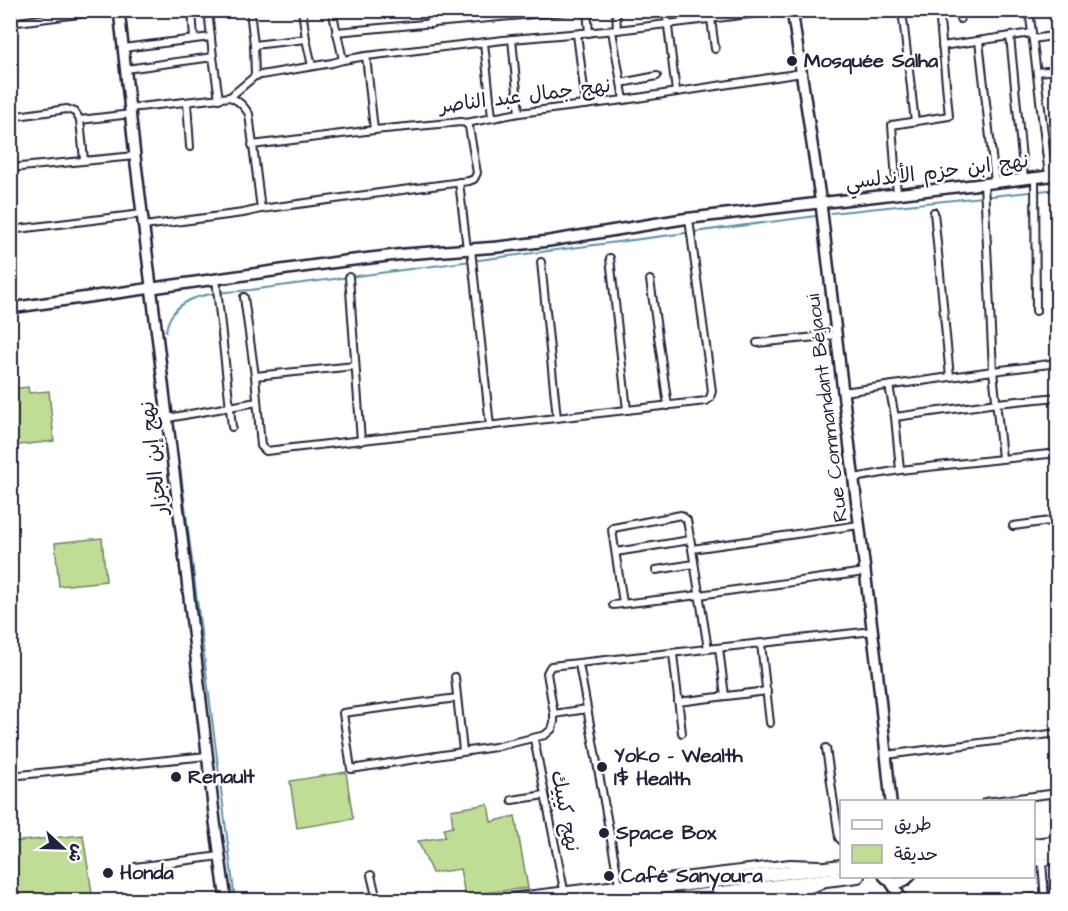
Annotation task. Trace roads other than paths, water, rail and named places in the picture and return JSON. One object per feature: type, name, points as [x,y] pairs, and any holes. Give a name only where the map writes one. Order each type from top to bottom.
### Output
[{"type":"highway","points":[[1035,845],[1058,842]]},
{"type":"highway","points":[[1038,858],[1058,851]]},
{"type":"highway","points":[[552,900],[838,871]]},
{"type":"highway","points":[[666,900],[838,871]]},
{"type":"street","points":[[10,23],[145,10]]},
{"type":"street","points":[[192,10],[194,39]]},
{"type":"street","points":[[208,10],[219,99]]},
{"type":"street","points":[[250,10],[255,76]]},
{"type":"street","points":[[302,10],[312,66]]},
{"type":"street","points":[[332,10],[343,60]]},
{"type":"street","points":[[430,10],[431,24]]},
{"type":"street","points":[[336,32],[524,13],[578,10]]},
{"type":"street","points":[[587,10],[589,33]]},
{"type":"street","points":[[616,10],[614,31],[624,99]]},
{"type":"street","points":[[666,10],[676,92]]},
{"type":"street","points":[[715,10],[715,49]]},
{"type":"street","points":[[80,120],[230,97],[255,76],[366,56],[512,39],[614,31],[784,10]]},
{"type":"street","name":"Rue Commandant Béjaoui","points":[[792,10],[821,204],[873,631],[891,800]]},
{"type":"street","points":[[902,10],[915,122]]},
{"type":"street","points":[[897,194],[892,125],[949,116],[939,10]]},
{"type":"street","points":[[959,10],[960,19]]},
{"type":"street","points":[[1029,10],[1053,175]]},
{"type":"street","name":"نهج إبن الجزار","points":[[116,12],[126,69],[226,900]]},
{"type":"street","points":[[577,34],[586,105]]},
{"type":"street","points":[[942,46],[1010,36],[1058,35]]},
{"type":"street","points":[[1010,36],[1030,179],[1035,191],[1035,311]]},
{"type":"street","points":[[123,48],[211,37]]},
{"type":"street","points":[[254,45],[306,39]]},
{"type":"street","points":[[512,39],[519,113]]},
{"type":"street","points":[[979,41],[995,182]]},
{"type":"street","points":[[484,43],[492,117]]},
{"type":"street","points":[[366,56],[374,130]]},
{"type":"street","points":[[126,69],[213,57]]},
{"type":"street","points":[[1037,72],[1058,70]]},
{"type":"street","name":"نهج جمال عبد الناصر","points":[[252,145],[374,130],[466,123],[492,117],[802,73]]},
{"type":"street","points":[[621,83],[657,76]]},
{"type":"street","points":[[230,97],[238,100],[249,114],[261,209]]},
{"type":"street","points":[[187,102],[190,147]]},
{"type":"street","points":[[10,117],[67,109],[75,112],[80,120],[84,160]]},
{"type":"street","points":[[144,226],[469,181],[477,173],[469,127],[466,123]]},
{"type":"street","points":[[10,168],[135,156]]},
{"type":"street","name":"نهج ابن حزم الأندلسي","points":[[10,308],[405,254],[471,255],[689,219],[1053,175]]},
{"type":"street","points":[[459,182],[471,255],[490,426]]},
{"type":"street","points":[[984,183],[993,371],[1002,458]]},
{"type":"street","points":[[934,212],[950,377]]},
{"type":"street","points":[[10,230],[142,214]]},
{"type":"street","points":[[244,297],[255,376],[261,446],[266,451],[706,401],[711,398],[712,391],[689,219]]},
{"type":"street","points":[[610,258],[627,410]]},
{"type":"street","points":[[541,262],[557,418]]},
{"type":"street","points":[[349,277],[361,441]]},
{"type":"street","points":[[216,279],[232,427]]},
{"type":"street","points":[[650,280],[668,406]]},
{"type":"street","points":[[757,343],[836,335]]},
{"type":"street","points":[[843,392],[1058,363]]},
{"type":"street","points":[[255,376],[355,366]]},
{"type":"street","points":[[889,387],[895,417],[900,470]]},
{"type":"street","points":[[895,417],[1058,397]]},
{"type":"street","points":[[168,417],[257,402]]},
{"type":"street","points":[[854,478],[900,470],[1058,453]]},
{"type":"street","points":[[623,603],[613,528],[685,516],[708,649]]},
{"type":"street","points":[[1013,526],[1058,520]]},
{"type":"street","points":[[692,549],[859,525]]},
{"type":"street","points":[[615,552],[690,540]]},
{"type":"street","points":[[657,570],[694,564]]},
{"type":"street","points":[[613,605],[865,572]]},
{"type":"street","points":[[457,698],[343,713],[351,769],[534,739],[545,735],[552,729],[554,722],[547,673],[551,666],[873,631]]},
{"type":"street","points":[[761,644],[770,723]]},
{"type":"street","points":[[719,648],[725,696]]},
{"type":"street","points":[[673,654],[682,734]]},
{"type":"street","points":[[579,664],[619,884]]},
{"type":"street","points":[[455,677],[463,751]]},
{"type":"street","points":[[678,702],[767,691]]},
{"type":"street","points":[[554,714],[587,709]]},
{"type":"street","points":[[886,755],[1058,733]]},
{"type":"street","name":"نهج كيبيك","points":[[534,739],[564,890]]},
{"type":"street","points":[[826,748],[840,839]]},
{"type":"street","points":[[10,776],[207,756]]},
{"type":"street","points":[[994,800],[1058,793]]},
{"type":"street","points":[[512,800],[545,795]]},
{"type":"street","points":[[135,867],[220,856]]},
{"type":"street","points":[[1045,899],[1038,858],[1058,860]]},
{"type":"street","points":[[485,900],[790,863],[821,864],[838,871]]},
{"type":"street","points":[[732,900],[808,890],[838,871]]},
{"type":"street","points":[[371,875],[377,900]]},
{"type":"street","points":[[887,879],[899,883],[909,878]]},
{"type":"street","points":[[902,900],[909,878]]},
{"type":"street","points":[[887,879],[902,900]]},
{"type":"street","points":[[1014,900],[1045,899],[1058,895]]},
{"type":"waterway","points":[[831,213],[1058,189]]},
{"type":"waterway","points":[[166,331],[170,318],[177,308],[187,301],[211,294],[816,216]]},
{"type":"waterway","points":[[180,466],[235,900]]},
{"type":"place","name":"Mosquée Salha","points":[[792,61]]},
{"type":"place","name":"Yoko - Wealth I$ Health","points":[[602,767]]},
{"type":"place","name":"Renault","points":[[176,777]]},
{"type":"place","name":"Space Box","points":[[604,833]]},
{"type":"place","name":"Honda","points":[[108,873]]},
{"type":"place","name":"Café Sanyoura","points":[[609,876]]}]
